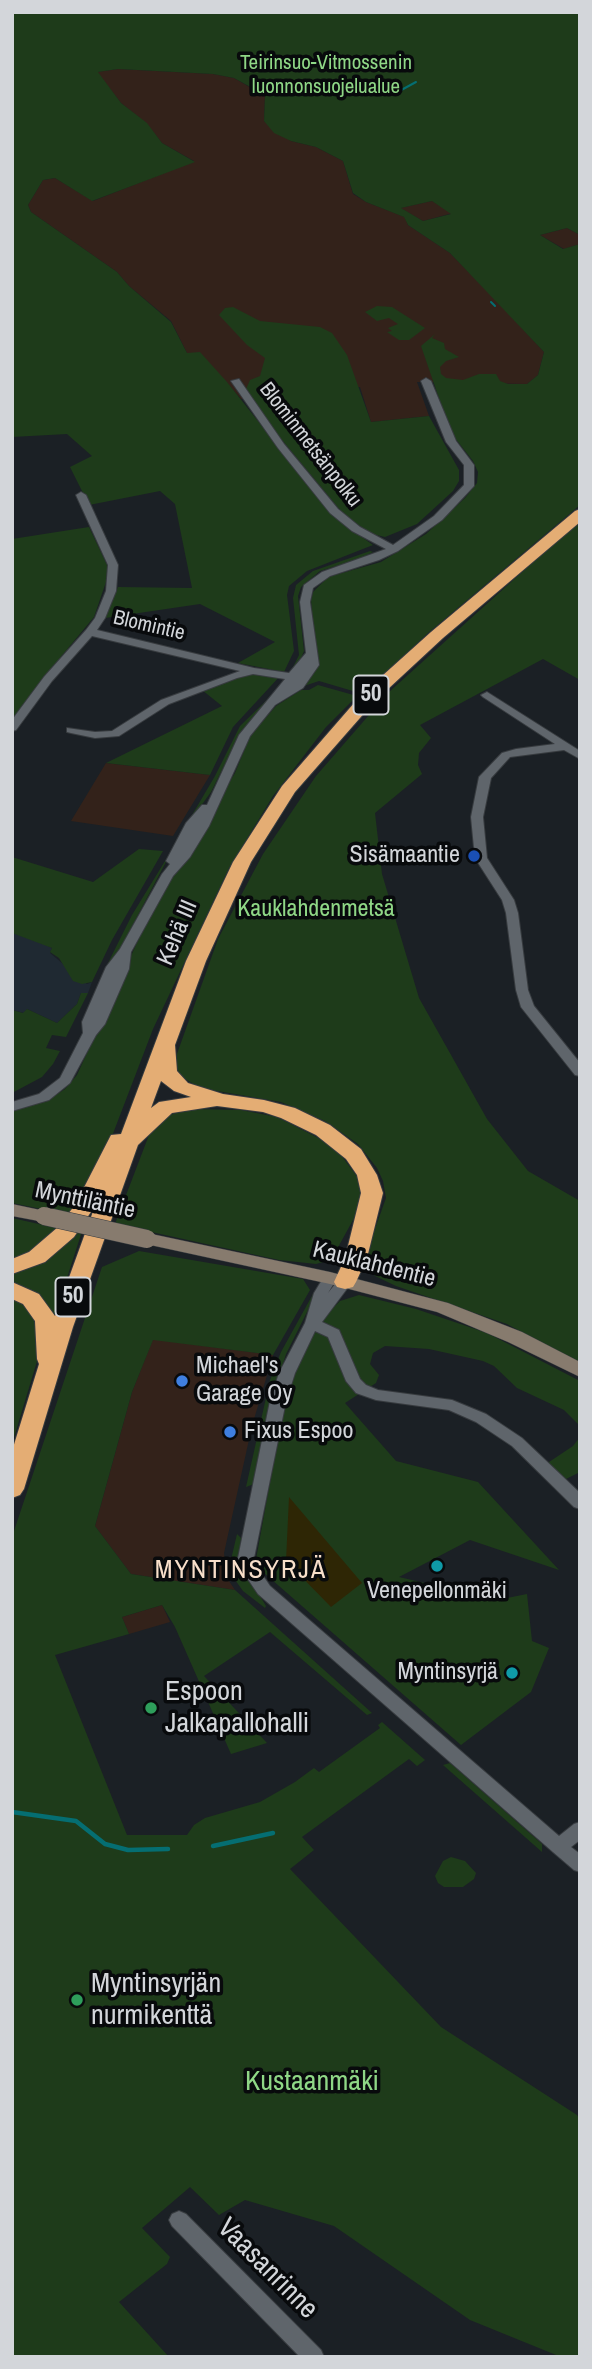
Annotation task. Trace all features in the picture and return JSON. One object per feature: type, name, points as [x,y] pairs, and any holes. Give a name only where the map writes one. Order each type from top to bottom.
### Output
[{"type":"highway","name":"Kehä III","points":[[12,1489],[49,1372],[165,1041],[224,896],[258,835],[288,790],[321,749],[395,672],[580,514]]},
{"type":"highway","points":[[165,1041],[167,1071],[171,1080],[195,1093],[288,1113],[336,1139],[354,1154],[371,1183],[371,1203],[356,1258],[338,1280]]},
{"type":"highway","points":[[127,1149],[149,1121],[166,1107],[220,1100]]},
{"type":"highway","points":[[12,1267],[37,1258],[66,1232],[84,1207],[117,1142],[139,1114]]},
{"type":"highway","points":[[12,1289],[31,1299],[46,1321],[49,1372]]},
{"type":"street","name":"Blominmetsänpolku","points":[[236,381],[273,436],[334,511],[356,529],[394,549]]},
{"type":"street","points":[[12,1107],[44,1097],[65,1080],[90,1033],[98,1024],[123,969],[125,950],[168,874],[186,854],[203,826],[212,801],[245,735],[275,702],[291,693],[300,678],[313,665],[305,602],[308,587],[326,574],[394,549],[450,508],[468,486],[469,466],[446,433],[426,382]]},
{"type":"street","name":"Blomintie","points":[[81,495],[114,565],[110,591],[100,618],[90,632],[254,671],[300,678]]},
{"type":"street","points":[[12,728],[48,679],[90,632]]},
{"type":"street","points":[[71,730],[95,735],[116,734],[169,700],[254,671]]},
{"type":"street","points":[[486,695],[580,756]]},
{"type":"street","points":[[563,747],[506,755],[485,777],[477,817],[481,858],[510,907],[522,990],[528,1007],[580,1072]]},
{"type":"street","name":"Mynttiläntie","points":[[12,1210],[147,1239]]},
{"type":"street","name":"Kauklahdentie","points":[[147,1239],[338,1280],[442,1307],[515,1337],[580,1370]]},
{"type":"street","points":[[338,1280],[312,1323],[287,1373],[278,1401],[246,1559],[249,1569],[264,1590],[580,1865]]},
{"type":"street","points":[[312,1323],[334,1334],[354,1381],[361,1389],[376,1395],[452,1405],[481,1418],[517,1442],[580,1503]]},
{"type":"street","points":[[559,1847],[580,1829]]},
{"type":"street","name":"Vaasanrinne","points":[[180,2220],[314,2357]]},
{"type":"shaded area","points":[[118,69],[213,74],[234,78],[265,96],[264,121],[291,141],[316,147],[343,161],[353,194],[405,217],[408,225],[450,253],[496,300],[544,352],[538,375],[527,384],[417,382],[429,416],[371,422],[360,387],[241,399],[200,353],[187,353],[171,321],[129,286],[117,272],[31,212],[28,205],[43,180],[55,178],[93,201],[194,161],[162,143],[146,123],[121,103],[97,72]]},
{"type":"shaded area","points":[[432,201],[453,213],[423,221],[400,208]]},
{"type":"shaded area","points":[[567,228],[580,235],[580,244],[564,249],[540,235]]},
{"type":"shaded area","points":[[106,763],[210,775],[173,836],[71,821]]},
{"type":"shaded area","points":[[12,933],[35,939],[52,948],[50,953],[87,984],[92,982],[88,993],[81,993],[77,1004],[57,1023],[27,1009],[24,1013],[12,1010]]},
{"type":"shaded area","points":[[153,1339],[273,1355],[252,1426],[224,1553],[227,1578],[235,1590],[131,1574],[95,1526],[132,1392]]},
{"type":"shaded area","points":[[162,1605],[170,1622],[129,1634],[122,1617]]},
{"type":"green space","name":"Teirinsuo-Vitmossenin luonnonsuojelualue","points":[[12,12],[580,12],[580,235],[567,228],[540,235],[563,249],[580,244],[580,505],[428,633],[363,694],[319,681],[304,686],[316,668],[311,600],[313,592],[328,577],[381,562],[426,534],[465,498],[477,483],[478,472],[473,461],[451,433],[421,346],[435,334],[432,338],[444,343],[445,349],[459,357],[446,361],[440,367],[441,374],[446,378],[463,380],[479,374],[496,374],[500,381],[508,384],[527,384],[538,375],[544,352],[450,253],[408,225],[404,217],[366,202],[353,193],[343,161],[316,147],[291,141],[274,133],[264,121],[265,95],[234,78],[213,74],[118,69],[98,72],[121,103],[147,123],[162,143],[195,162],[92,201],[55,178],[43,180],[28,205],[31,212],[117,272],[129,286],[171,322],[187,353],[200,352],[227,382],[334,517],[373,545],[307,571],[289,586],[287,595],[294,651],[284,672],[238,663],[275,642],[200,604],[105,618],[118,587],[192,588],[175,504],[160,491],[89,505],[70,467],[92,456],[67,434],[12,437]],"holes":[[[432,201],[451,214],[423,221],[401,208]]]},
{"type":"green space","points":[[377,306],[392,307],[425,328],[409,340],[399,340],[387,332],[392,331],[388,328],[398,324],[389,318],[377,321],[365,312]]},
{"type":"green space","points":[[233,307],[260,321],[320,327],[332,333],[347,355],[371,422],[429,416],[459,470],[459,481],[453,491],[417,524],[385,537],[372,534],[345,516],[277,434],[246,389],[250,380],[260,376],[265,358],[247,345],[219,315],[225,308]]},
{"type":"green space","name":"Kauklahdenmetsä","points":[[580,520],[580,680],[543,659],[420,725],[431,738],[419,753],[418,765],[422,774],[375,813],[382,874],[419,998],[487,1119],[528,1171],[580,1201],[580,1364],[507,1324],[396,1286],[375,1276],[366,1263],[366,1254],[386,1198],[377,1168],[358,1144],[325,1121],[281,1102],[200,1088],[179,1075],[173,1065],[218,939],[263,854],[316,776],[389,692]]},
{"type":"green space","points":[[89,527],[108,567],[107,579],[94,617],[44,677],[12,721],[12,539]]},
{"type":"green space","points":[[373,552],[357,560],[320,571],[301,587],[298,596],[304,651],[297,668],[292,669],[299,655],[293,598],[296,585],[313,571]]},
{"type":"green space","points":[[249,673],[280,676],[233,727],[210,775],[106,763],[222,706],[202,690]]},
{"type":"green space","points":[[318,685],[357,696],[326,727],[273,796],[229,868],[153,1029],[109,1144],[71,1215],[12,1203],[12,1111],[50,1099],[65,1089],[77,1075],[150,914],[235,773],[250,736],[276,706],[301,690],[309,690]]},
{"type":"green space","points":[[279,688],[242,730],[211,792],[182,832],[240,726]]},
{"type":"green space","points":[[176,843],[105,976],[102,975],[132,915]]},
{"type":"green space","points":[[139,849],[163,851],[112,940],[92,982],[82,984],[73,981],[59,958],[50,952],[52,948],[12,933],[12,857],[93,882]]},
{"type":"green space","points":[[81,993],[88,993],[66,1037],[52,1035],[46,1048],[60,1051],[53,1064],[42,1077],[12,1093],[12,1010],[23,1013],[27,1009],[57,1023],[77,1004]]},
{"type":"green space","points":[[188,1109],[241,1110],[277,1117],[334,1146],[362,1183],[359,1209],[336,1251],[327,1261],[316,1264],[279,1260],[115,1224],[149,1135],[167,1116]]},
{"type":"green space","points":[[87,1216],[53,1321],[12,1283],[12,1272]]},
{"type":"green space","points":[[12,1218],[61,1229],[49,1242],[12,1261]]},
{"type":"green space","name":"Kustaanmäki","points":[[139,1251],[303,1279],[310,1290],[273,1355],[153,1340],[132,1392],[95,1526],[131,1574],[235,1590],[372,1713],[367,1715],[270,1632],[204,1676],[267,1743],[231,1754],[175,1627],[162,1605],[122,1617],[129,1634],[55,1655],[127,1835],[187,1835],[194,1825],[205,1818],[260,1802],[314,1768],[319,1772],[380,1728],[378,1725],[382,1722],[425,1760],[417,1766],[409,1759],[302,1837],[314,1850],[290,1869],[441,2027],[577,2115],[580,2120],[580,2357],[561,2357],[470,2320],[334,2226],[245,2200],[219,2215],[190,2187],[142,2228],[170,2257],[167,2264],[119,2302],[169,2357],[12,2357],[12,1537],[102,1267]]},
{"type":"green space","points":[[313,1294],[315,1296],[286,1354],[254,1484],[246,1487],[270,1380],[281,1352]]},
{"type":"green space","points":[[359,1295],[416,1309],[487,1333],[580,1381],[580,1426],[564,1410],[517,1388],[494,1366],[483,1361],[429,1349],[385,1346],[373,1353],[370,1364],[379,1375],[376,1383],[345,1403],[396,1461],[478,1482],[559,1570],[470,1540],[399,1577],[497,1600],[527,1594],[532,1641],[549,1648],[531,1692],[461,1745],[255,1565],[284,1405],[301,1354],[325,1316],[340,1301]]},
{"type":"green space","points":[[12,1298],[26,1304],[40,1329],[38,1358],[12,1444]]},
{"type":"green space","points":[[580,1437],[580,1472],[564,1480],[546,1464],[573,1446]]},
{"type":"green space","points":[[237,1534],[241,1538],[238,1563],[241,1572],[258,1593],[265,1608],[243,1591],[233,1577],[230,1564]]},
{"type":"green space","points":[[450,1763],[542,1844],[542,1852],[443,1765]]},
{"type":"green space","points":[[451,1857],[465,1861],[476,1873],[474,1879],[463,1887],[444,1887],[438,1883],[435,1876],[443,1861]]},
{"type":"sand","points":[[289,1497],[362,1583],[331,1607],[286,1561]]},
{"type":"waterway","points":[[394,94],[416,82]]},
{"type":"waterway","points":[[491,302],[495,306]]},
{"type":"waterway","points":[[12,1812],[76,1821],[105,1844],[128,1850],[168,1849]]},
{"type":"waterway","points":[[213,1846],[273,1833]]},
{"type":"place","name":"Sisämaantie","points":[[474,856]]},
{"type":"place","name":"Michael's Garage Oy","points":[[182,1381]]},
{"type":"place","name":"Fixus Espoo","points":[[230,1432]]},
{"type":"place","name":"Venepellonmäki","points":[[437,1566]]},
{"type":"place","name":"Myntinsyrjä","points":[[512,1673]]},
{"type":"place","name":"Espoon Jalkapallohalli","points":[[151,1708]]},
{"type":"place","name":"Myntinsyrjän nurmikenttä","points":[[77,2000]]},
{"type":"district","name":"MYNTINSYRJÄ","points":[[241,1571]]}]
